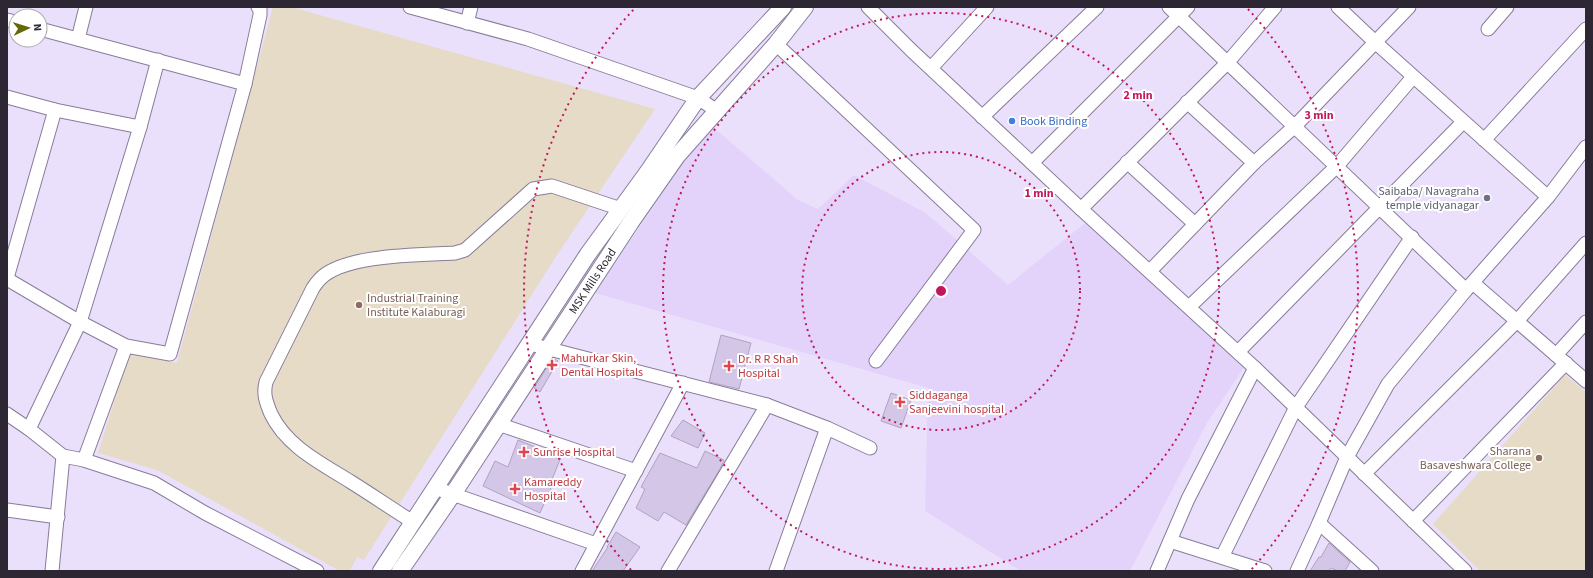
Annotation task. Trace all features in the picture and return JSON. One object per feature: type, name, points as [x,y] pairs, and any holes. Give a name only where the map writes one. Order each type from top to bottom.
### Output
[{"type":"main road","name":"MSK Mills Road","points":[[381,571],[588,254],[621,210],[698,98],[782,7]]},
{"type":"main road","name":"MSK Mills Road","points":[[400,571],[453,494],[631,222],[677,156],[776,44],[805,7]]},
{"type":"street","points":[[78,39],[86,7]]},
{"type":"street","points":[[56,110],[7,278],[80,322],[126,346],[170,354],[245,84],[260,15],[260,8],[258,7]]},
{"type":"street","points":[[410,7],[528,39],[698,98],[717,111]]},
{"type":"street","points":[[467,22],[471,7]]},
{"type":"street","points":[[931,68],[987,7]]},
{"type":"street","points":[[982,117],[1097,7]]},
{"type":"street","points":[[1169,7],[1184,12],[1228,62],[1412,237],[1470,286],[1517,321],[1586,381]]},
{"type":"street","points":[[1081,209],[1228,62],[1276,7]]},
{"type":"street","points":[[1338,7],[1413,77],[1548,198]]},
{"type":"street","points":[[1150,271],[1254,163],[1295,126],[1409,7]]},
{"type":"street","points":[[1488,29],[1508,7]]},
{"type":"street","points":[[875,9],[931,68],[982,117],[1238,352],[1465,571]]},
{"type":"street","points":[[1032,163],[1184,12]]},
{"type":"street","points":[[1484,140],[1586,29]]},
{"type":"street","points":[[48,31],[245,84]]},
{"type":"street","points":[[776,44],[974,230],[876,361]]},
{"type":"street","points":[[29,429],[80,322],[140,127],[158,60]]},
{"type":"street","points":[[1189,307],[1337,166],[1413,77]]},
{"type":"street","points":[[7,97],[56,110],[140,127]]},
{"type":"street","points":[[1187,102],[1254,163]]},
{"type":"street","points":[[1238,352],[1464,122]]},
{"type":"street","points":[[1297,571],[1319,523],[1346,457],[1388,384],[1470,286],[1548,198],[1586,147]]},
{"type":"street","points":[[1127,162],[1195,224]]},
{"type":"street","points":[[413,522],[306,454],[286,436],[277,425],[265,401],[264,391],[266,382],[313,288],[321,278],[334,270],[360,261],[455,253],[465,250],[533,189],[542,186],[552,186],[621,210]]},
{"type":"street","points":[[1222,557],[1296,407],[1412,237]]},
{"type":"street","points":[[1364,474],[1517,321],[1586,243]]},
{"type":"street","points":[[1413,521],[1561,359],[1586,322]]},
{"type":"street","points":[[530,344],[767,405],[827,428],[870,448]]},
{"type":"street","points":[[84,460],[126,346]]},
{"type":"street","points":[[1158,571],[1188,499],[1255,368]]},
{"type":"street","points":[[582,571],[683,383]]},
{"type":"street","points":[[668,571],[767,405]]},
{"type":"street","points":[[7,414],[63,456],[84,460],[154,483],[205,513],[317,571]]},
{"type":"street","points":[[498,424],[636,471]]},
{"type":"street","points":[[776,571],[827,428]]},
{"type":"street","points":[[52,571],[63,456]]},
{"type":"street","points":[[435,488],[596,544]]},
{"type":"street","points":[[7,510],[58,517]]},
{"type":"street","points":[[1319,523],[1372,571]]},
{"type":"street","points":[[1170,540],[1265,571]]},
{"type":"shaded area","name":"Industrial Training Institute Kalaburagi","points":[[273,7],[291,7],[655,109],[557,255],[364,560],[357,557],[350,571],[340,571],[157,470],[98,453],[129,354],[177,363]]},
{"type":"shaded area","points":[[713,127],[798,200],[818,209],[854,175],[926,213],[1008,285],[1085,223],[1245,366],[1207,423],[1130,571],[1021,571],[925,511],[928,388],[595,293],[687,157]]},
{"type":"shaded area","name":"Sharana Basaveshwara College","points":[[1565,375],[1586,392],[1586,571],[1480,571],[1433,524]]},
{"type":"building","points":[[721,335],[751,343],[739,389],[709,382]]},
{"type":"building","points":[[553,358],[558,361],[540,392],[534,388]]},
{"type":"building","points":[[891,393],[911,400],[901,428],[881,421]]},
{"type":"building","points":[[683,420],[705,433],[698,448],[671,436]]},
{"type":"building","points":[[518,440],[561,457],[549,487],[551,488],[540,513],[483,486],[495,461],[508,467]]},
{"type":"building","points":[[705,451],[724,460],[686,525],[664,512],[658,521],[636,508],[645,489],[641,487],[660,453],[697,468]]},
{"type":"building","points":[[616,532],[640,547],[623,571],[592,571],[608,547]]},
{"type":"building","points":[[1329,543],[1350,562],[1345,571],[1338,571],[1331,568],[1329,571],[1310,571],[1319,557],[1321,557]]},
{"type":"place","name":"Book Binding","points":[[1012,121]]},
{"type":"place","name":"Saibaba/ Navagraha temple vidyanagar","points":[[1487,198]]},
{"type":"place","name":"Industrial Training Institute Kalaburagi","points":[[359,305]]},
{"type":"place","name":"Mahurkar Skin, Dental Hospitals","points":[[552,365]]},
{"type":"place","name":"Dr. R R Shah Hospital","points":[[729,366]]},
{"type":"place","name":"Siddaganga Sanjeevini hospital","points":[[900,402]]},
{"type":"place","name":"Sunrise Hospital","points":[[524,452]]},
{"type":"place","name":"Sharana Basaveshwara College","points":[[1539,458]]},
{"type":"place","name":"Kamareddy Hospital","points":[[515,489]]}]
